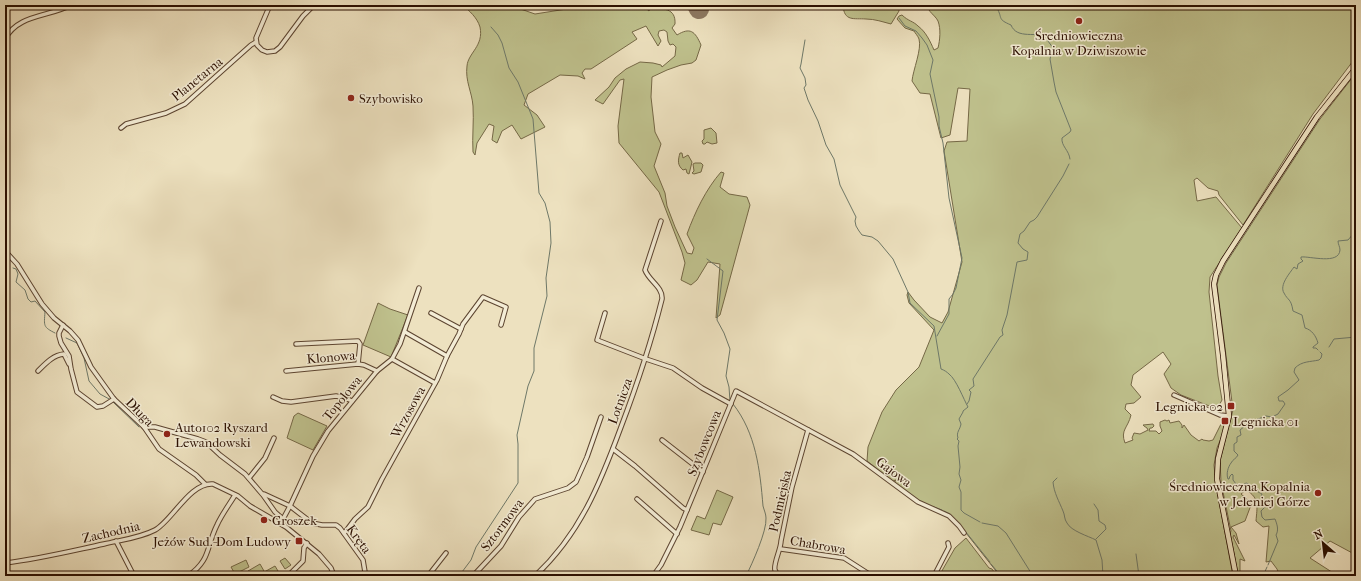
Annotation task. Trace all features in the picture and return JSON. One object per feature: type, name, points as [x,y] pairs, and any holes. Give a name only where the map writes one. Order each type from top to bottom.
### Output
[{"type":"main road","points":[[1236,576],[1216,470],[1229,416],[1226,381],[1214,293],[1216,275],[1223,261],[1317,117],[1356,68]]},
{"type":"street","points":[[5,39],[12,29],[25,20],[71,5]]},
{"type":"street","points":[[270,5],[258,33],[256,42],[259,48],[266,52],[272,52],[278,49],[296,24],[314,5]]},
{"type":"street","name":"Planetarna","points":[[121,128],[126,124],[166,113],[185,104],[256,42]]},
{"type":"street","name":"Lotnicza","points":[[535,576],[560,548],[579,523],[596,491],[646,359],[663,295],[661,290],[644,270],[661,221]]},
{"type":"street","name":"Długa","points":[[5,251],[17,264],[42,304],[54,318],[78,340],[91,367],[113,400],[144,427],[159,449],[196,475],[205,484],[213,484],[235,494],[259,512],[282,524],[307,543],[325,560],[331,568],[334,576]]},
{"type":"street","name":"Topolowa","points":[[282,524],[316,450],[328,431],[377,371],[392,359],[405,332],[419,288]]},
{"type":"street","name":"Wrzosowa","points":[[344,533],[355,519],[368,507],[385,473],[435,383],[466,319],[483,297],[506,307],[501,325]]},
{"type":"street","points":[[431,312],[461,330]]},
{"type":"street","points":[[605,313],[597,340],[673,368],[702,388],[731,404]]},
{"type":"street","points":[[63,325],[59,336],[61,343],[68,353],[78,393],[97,407],[103,406],[113,400]]},
{"type":"street","points":[[405,332],[447,356]]},
{"type":"street","points":[[296,344],[358,342],[360,344],[358,364]]},
{"type":"street","points":[[38,370],[50,360],[61,354],[64,354],[70,365]]},
{"type":"street","points":[[392,359],[435,383]]},
{"type":"street","name":"Klonowa","points":[[286,371],[358,364],[377,371]]},
{"type":"street","name":"Szybowcowa","points":[[654,576],[677,534],[736,391],[808,430]]},
{"type":"street","points":[[1174,395],[1220,415],[1229,416]]},
{"type":"street","points":[[273,396],[282,401],[291,402],[336,396],[352,401]]},
{"type":"street","name":"Sztormowa","points":[[474,576],[501,546],[519,517],[534,499],[568,488],[576,482],[587,457],[601,417]]},
{"type":"street","points":[[144,427],[155,427],[202,440],[249,478],[275,512],[283,519]]},
{"type":"street","name":"Gajowa","points":[[808,430],[857,456],[918,502],[949,516],[964,533]]},
{"type":"street","name":"Podmiejska","points":[[778,576],[775,566],[781,548],[792,488],[808,430]]},
{"type":"street","points":[[249,478],[265,458],[274,438]]},
{"type":"street","points":[[662,440],[701,472],[703,472]]},
{"type":"street","points":[[613,449],[687,510]]},
{"type":"street","name":"Zachodnia","points":[[5,563],[44,557],[146,534],[159,528],[180,504],[205,484]]},
{"type":"street","name":"Kręta","points":[[261,493],[290,506],[312,523],[336,525],[344,533],[348,541],[363,560],[365,572],[362,576]]},
{"type":"street","points":[[188,576],[200,567],[205,560],[217,525],[235,494]]},
{"type":"street","points":[[637,500],[677,534]]},
{"type":"street","points":[[116,541],[134,576]]},
{"type":"street","points":[[288,576],[303,561],[304,548],[307,543]]},
{"type":"street","points":[[934,576],[949,546],[948,543]]},
{"type":"street","name":"Chabrowa","points":[[781,548],[844,558],[872,576]]},
{"type":"street","points":[[428,576],[446,553]]},
{"type":"green space","points":[[463,5],[509,5],[535,14],[573,8],[580,5],[642,5],[649,11],[650,9],[664,9],[671,12],[675,19],[675,24],[672,28],[677,35],[685,31],[689,31],[697,36],[701,45],[696,60],[692,63],[681,65],[652,77],[651,97],[655,132],[661,144],[654,166],[665,193],[667,206],[687,253],[692,254],[694,248],[687,234],[694,217],[701,201],[721,172],[724,173],[720,187],[729,194],[747,197],[750,205],[720,315],[716,318],[720,264],[708,262],[697,280],[691,285],[681,280],[685,263],[659,192],[619,143],[618,126],[624,79],[620,80],[603,104],[595,100],[609,87],[615,78],[626,69],[640,62],[653,63],[661,65],[662,67],[675,56],[676,47],[673,44],[670,45],[667,32],[664,30],[659,31],[658,35],[661,41],[658,46],[646,26],[632,32],[637,39],[591,69],[585,69],[582,73],[585,79],[578,76],[560,75],[528,94],[524,105],[537,115],[545,127],[521,139],[512,125],[502,131],[497,143],[492,140],[494,126],[489,124],[477,143],[475,155],[473,152],[473,106],[468,82],[467,66],[470,57],[478,44],[481,34],[477,20]]},
{"type":"green space","points":[[843,5],[899,5],[899,11],[891,24],[873,20],[850,18],[845,14]]},
{"type":"green space","points":[[927,5],[1356,5],[1356,57],[1313,114],[1243,225],[1219,195],[1218,191],[1208,188],[1197,178],[1194,180],[1197,201],[1216,197],[1242,228],[1210,277],[1209,292],[1222,400],[1217,409],[1181,395],[1171,388],[1164,374],[1171,364],[1163,352],[1133,375],[1131,385],[1141,397],[1134,403],[1126,404],[1125,409],[1131,415],[1123,435],[1125,443],[1133,440],[1132,438],[1134,433],[1140,434],[1148,430],[1143,425],[1153,424],[1154,426],[1150,428],[1149,431],[1156,431],[1159,434],[1162,431],[1160,422],[1165,420],[1169,420],[1170,423],[1179,421],[1182,428],[1184,425],[1191,435],[1199,441],[1202,439],[1209,441],[1213,440],[1221,424],[1225,425],[1217,448],[1214,465],[1216,485],[1233,576],[1000,576],[955,519],[915,499],[894,483],[896,480],[893,481],[867,461],[868,447],[882,412],[896,390],[919,367],[934,330],[909,303],[907,295],[908,292],[930,317],[942,323],[948,312],[962,262],[944,151],[947,142],[967,141],[970,89],[958,88],[950,135],[941,138],[930,94],[920,93],[912,81],[920,43],[919,39],[914,31],[905,28],[897,19],[902,15],[921,28],[926,34],[934,50],[938,48],[940,27],[938,21]]},
{"type":"green space","points":[[1356,73],[1356,555],[1330,541],[1310,558],[1338,576],[1280,576],[1271,561],[1266,562],[1269,526],[1263,527],[1256,521],[1257,503],[1254,496],[1246,490],[1241,494],[1251,505],[1245,521],[1231,527],[1236,533],[1239,544],[1234,535],[1233,537],[1245,561],[1240,559],[1240,573],[1238,574],[1221,482],[1220,460],[1233,410],[1217,285],[1226,263],[1320,119]]},
{"type":"green space","points":[[711,128],[716,133],[717,143],[712,144],[707,142],[703,144],[702,141],[704,139],[704,130]]},
{"type":"green space","points":[[680,153],[682,153],[683,158],[688,155],[692,162],[689,174],[687,173],[686,169],[683,170],[679,164],[678,160]]},
{"type":"green space","points":[[701,163],[703,165],[701,172],[694,174],[692,173],[694,171],[693,164]]},
{"type":"green space","points":[[378,303],[408,315],[391,357],[363,345]]},
{"type":"green space","points":[[298,413],[327,426],[313,450],[287,438],[294,416]]},
{"type":"green space","points":[[717,490],[733,497],[721,525],[713,523],[709,535],[691,530],[697,516],[705,519]]},
{"type":"green space","points":[[966,538],[997,576],[939,576],[955,548]]},
{"type":"green space","points":[[285,558],[291,565],[285,569],[280,561]]},
{"type":"green space","points":[[246,560],[249,567],[235,574],[231,567]]},
{"type":"green space","points":[[260,564],[264,571],[251,576],[248,571]]},
{"type":"green space","points":[[275,566],[281,576],[257,576]]},
{"type":"waterway","points":[[991,5],[997,8],[1002,20],[1011,25],[1014,30],[1022,34],[1043,35],[1048,37],[1048,41],[1053,48],[1050,59],[1056,92],[1071,130],[1062,138],[1070,159]]},
{"type":"waterway","points":[[899,18],[905,26],[916,31],[922,38],[927,45],[933,60],[930,74],[943,143],[949,198],[962,258],[956,288],[949,299],[949,314],[937,336]]},
{"type":"waterway","points":[[459,576],[471,560],[476,547],[518,483],[517,435],[528,386],[534,371],[534,348],[547,296],[546,278],[551,243],[550,222],[545,203],[539,193],[533,119],[518,82],[509,68],[502,43],[498,35],[491,27]]},
{"type":"waterway","points":[[805,40],[800,68],[805,78],[806,85],[804,88],[826,145],[834,159],[840,185],[856,217],[856,226],[862,235],[872,237],[878,241],[893,259],[908,292],[910,303],[934,326],[941,369],[952,377],[968,407],[963,411],[959,419],[961,424],[957,439],[959,441],[959,474],[961,480],[959,487],[961,492],[961,510],[980,522]]},
{"type":"waterway","points":[[967,404],[971,392],[969,390],[974,386],[973,379],[1000,337],[1003,335],[1002,330],[1007,315],[1017,262],[1027,260],[1028,252],[1018,243],[1020,234],[1030,222],[1037,217],[1069,164]]},
{"type":"waterway","points":[[1318,350],[1313,348],[1318,343],[1315,336],[1310,330],[1305,328],[1302,315],[1293,311],[1290,302],[1285,296],[1283,286],[1294,267],[1297,269],[1298,264],[1303,261],[1301,257],[1330,259],[1338,255],[1340,250],[1338,241],[1348,240],[1354,233],[1353,219],[1356,216]]},
{"type":"waterway","points":[[707,259],[723,271],[717,320],[730,349],[726,376],[729,387],[730,401]]},
{"type":"waterway","points":[[13,268],[16,269],[18,274],[16,282],[25,290],[28,299],[31,302],[35,301],[45,312],[45,326],[55,333]]},
{"type":"waterway","points":[[1329,347],[1334,339],[1356,337]]},
{"type":"waterway","points":[[66,338],[77,343],[84,358],[89,381],[100,394],[111,400]]},
{"type":"waterway","points":[[1268,565],[1278,541],[1276,535],[1278,529],[1275,519],[1265,520],[1262,517],[1261,511],[1267,505],[1261,497],[1262,494],[1246,483],[1239,488],[1233,480],[1232,474],[1228,479],[1227,473],[1229,466],[1238,455],[1234,451],[1234,444],[1237,442],[1237,437],[1241,435],[1240,430],[1250,422],[1266,416],[1272,417],[1278,414],[1285,404],[1283,401],[1279,401],[1278,397],[1299,380],[1294,372],[1295,368],[1303,363],[1319,360],[1322,354],[1320,352]]},
{"type":"waterway","points":[[113,402],[139,427]]},
{"type":"waterway","points":[[733,404],[747,427],[756,452],[763,506],[766,516],[766,524],[762,539],[746,576]]},
{"type":"waterway","points":[[1057,478],[1053,482],[1066,522],[1076,531],[1096,540],[1102,560],[1103,576]]},
{"type":"waterway","points":[[1094,504],[1098,510],[1099,521],[1105,525],[1106,529],[1096,539]]},
{"type":"waterway","points":[[934,507],[942,510]]},
{"type":"waterway","points":[[944,511],[950,514],[960,524]]},
{"type":"waterway","points":[[982,523],[998,526],[1006,533],[1033,576]]},
{"type":"waterway","points":[[961,526],[990,562]]},
{"type":"waterway","points":[[1136,554],[1139,576]]},
{"type":"waterway","points":[[991,564],[1001,576]]},
{"type":"waterway","points":[[1263,576],[1267,567]]},
{"type":"runway","points":[[697,5],[699,9]]},
{"type":"place","name":"Średniowieczna Kopalnia w Dziwiszowie","points":[[1079,21]]},
{"type":"place","name":"Szybowisko","points":[[351,98]]},
{"type":"place","name":"Legnicka 02","points":[[1231,406]]},
{"type":"place","name":"Legnicka 01","points":[[1225,421]]},
{"type":"place","name":"Auto102 Ryszard Lewandowski","points":[[167,434]]},
{"type":"place","name":"Średniowieczna Kopalnia w Jeleniej Górze","points":[[1318,493]]},
{"type":"place","name":"Groszek","points":[[264,520]]},
{"type":"place","name":"Jeżów Sud.-Dom Ludowy","points":[[299,541]]}]
